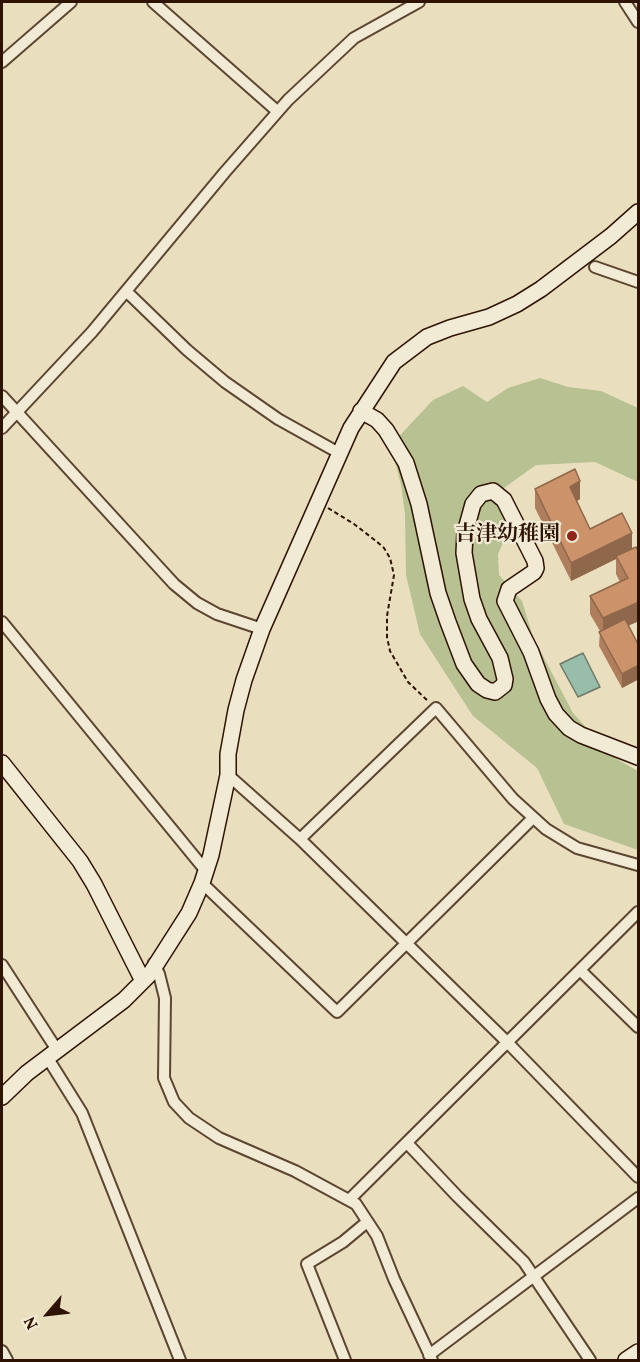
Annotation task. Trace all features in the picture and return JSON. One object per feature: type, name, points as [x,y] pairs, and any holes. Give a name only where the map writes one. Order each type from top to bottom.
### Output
[{"type":"street","points":[[2,63],[71,2]]},
{"type":"street","points":[[153,2],[277,111]]},
{"type":"street","points":[[2,428],[92,332],[277,111],[354,38],[419,2]]},
{"type":"street","points":[[625,2],[639,22]]},
{"type":"street","points":[[2,1102],[27,1072],[124,1000],[143,981],[189,913],[204,877],[228,775],[228,754],[236,710],[262,629],[339,453],[361,411],[394,362],[427,337],[489,317],[517,304],[559,276],[639,212]]},
{"type":"street","points":[[595,267],[639,282]]},
{"type":"street","points":[[126,291],[187,350],[225,382],[278,419],[339,453]]},
{"type":"street","points":[[2,396],[174,584],[197,603],[217,614],[262,629]]},
{"type":"street","points":[[361,411],[377,420],[386,430],[406,463],[419,504],[441,603],[464,664],[478,684],[495,692],[504,685],[505,679],[500,658],[479,619],[472,599],[464,553],[465,533],[473,504],[481,494],[493,491],[504,500],[536,561],[534,572],[509,589],[506,601],[531,652],[548,699],[556,714],[569,728],[581,735],[639,757]]},
{"type":"street","points":[[2,622],[204,877],[337,1012],[405,942],[533,818]]},
{"type":"street","points":[[300,839],[436,708],[513,800],[546,829],[577,848],[639,865]]},
{"type":"street","points":[[2,763],[80,861],[143,981]]},
{"type":"street","points":[[228,775],[300,839],[507,1042],[639,1176]]},
{"type":"street","points":[[350,1200],[639,912]]},
{"type":"street","points":[[154,963],[165,998],[164,1078],[174,1102],[189,1118],[219,1138],[295,1171],[356,1204],[377,1236],[430,1358],[639,1198]]},
{"type":"street","points":[[2,965],[52,1053],[81,1113],[180,1360]]},
{"type":"street","points":[[581,971],[639,1027]]},
{"type":"street","points":[[407,1143],[524,1262],[590,1360]]},
{"type":"street","points":[[345,1360],[307,1264],[343,1242],[367,1222]]},
{"type":"street","points":[[2,1351],[7,1360]]},
{"type":"street","points":[[627,1360],[639,1352]]},
{"type":"path","points":[[328,508],[376,541],[390,558],[394,575],[387,616],[390,651],[408,682],[436,708]]},
{"type":"shaded area","points":[[540,378],[568,387],[601,391],[638,408],[638,482],[595,462],[536,465],[504,488],[507,522],[503,543],[498,554],[499,575],[522,601],[533,637],[573,713],[613,757],[638,771],[638,850],[564,824],[537,768],[473,716],[420,634],[406,575],[405,514],[401,485],[391,445],[433,400],[463,386],[487,402],[508,388]]},
{"type":"shaded area","points":[[583,653],[600,687],[578,697],[560,664]]},
{"type":"building","points":[[575,469],[580,481],[570,487],[590,529],[622,513],[632,533],[571,563],[535,489]]},
{"type":"building","points":[[636,547],[639,552],[639,602],[603,618],[590,596],[628,578],[616,556]]},
{"type":"building","points":[[625,619],[639,646],[639,665],[622,674],[599,632]]},
{"type":"place","name":"吉津幼稚園","points":[[572,536]]}]
